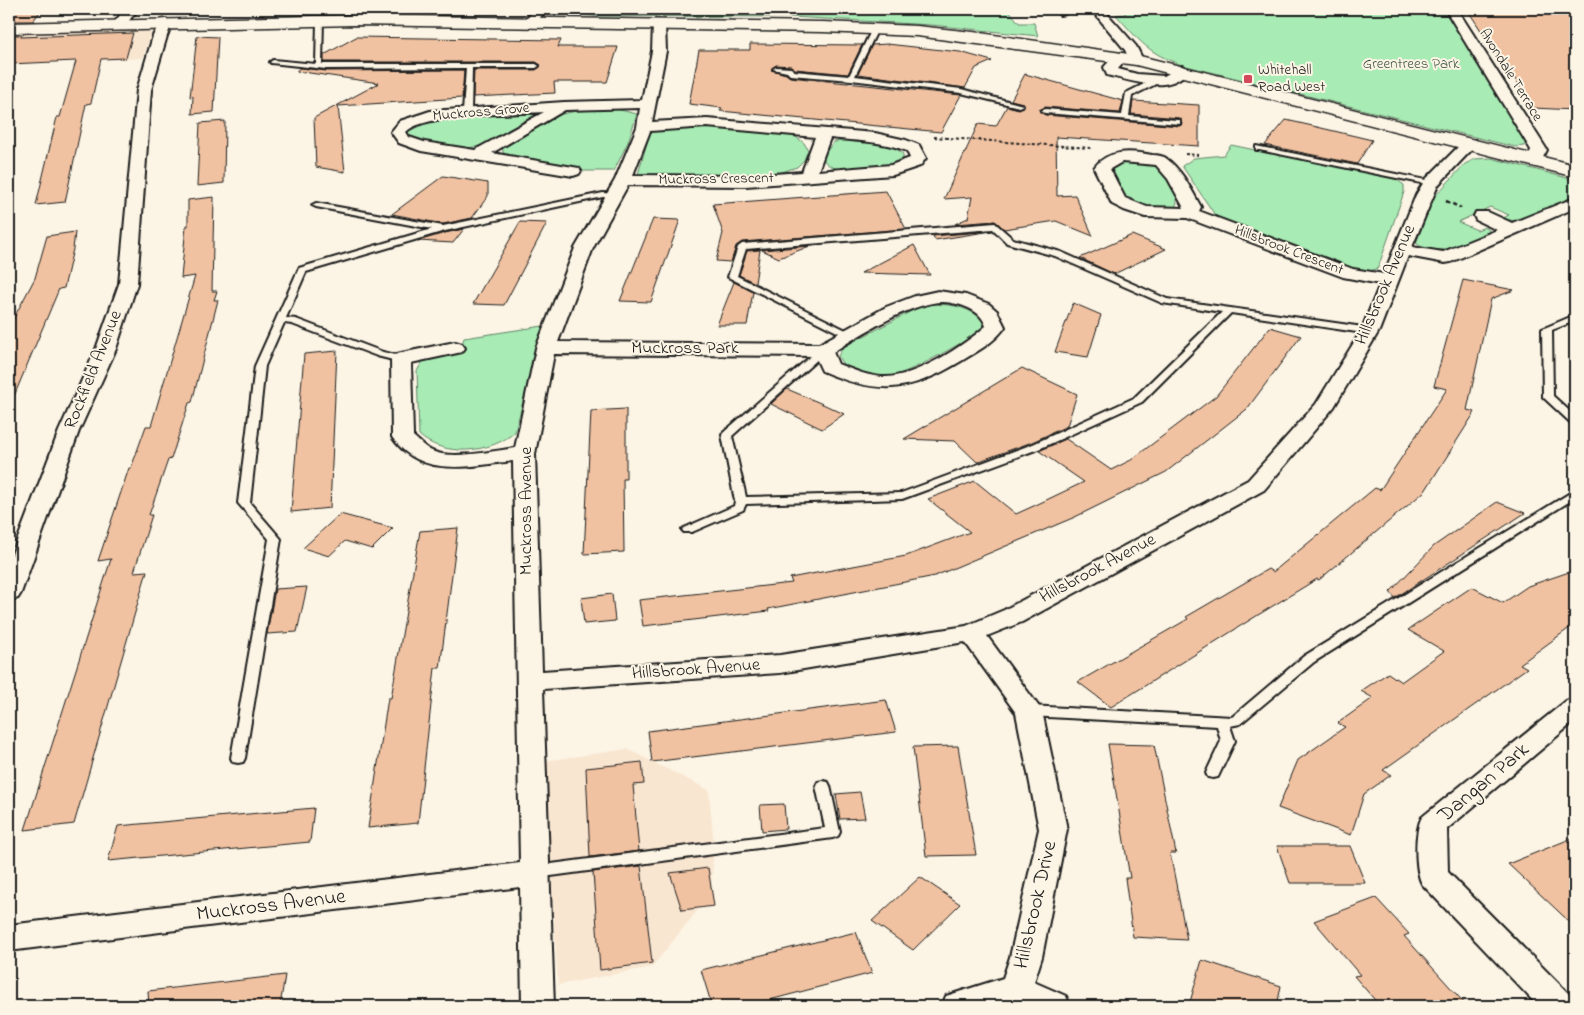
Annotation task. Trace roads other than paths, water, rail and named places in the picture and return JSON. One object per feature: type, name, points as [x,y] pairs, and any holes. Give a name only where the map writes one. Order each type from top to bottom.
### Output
[{"type":"street","points":[[119,24],[132,9]]},
{"type":"street","points":[[1097,9],[1131,50],[1129,59]]},
{"type":"street","name":"Avondale Terrace","points":[[1451,9],[1539,150],[1535,160]]},
{"type":"street","points":[[9,28],[535,15],[659,24],[875,29],[973,37],[1129,59],[1182,70],[1575,171]]},
{"type":"street","name":"Rockfield Avenue","points":[[9,592],[69,430],[106,349],[128,284],[144,90],[160,36],[166,23]]},
{"type":"street","name":"Muckross Avenue","points":[[538,1006],[524,454],[546,348],[584,248],[619,188],[644,127],[659,51],[659,24]]},
{"type":"street","points":[[1129,59],[1111,67],[1112,72],[1137,78],[1167,80],[1182,70]]},
{"type":"street","name":"Muckross Grove","points":[[573,171],[421,146],[404,140],[398,132],[405,124],[430,115],[564,106],[648,104]]},
{"type":"street","name":"Muckross Grove","points":[[478,155],[564,106]]},
{"type":"street","name":"Muckross Crescent","points":[[619,188],[894,170],[914,162],[918,158],[914,148],[901,143],[875,138],[707,123],[644,127]]},
{"type":"street","points":[[808,175],[824,134]]},
{"type":"street","name":"Hillsbrook Avenue","points":[[530,681],[780,664],[971,633],[1013,616],[1256,485],[1324,407],[1370,331],[1424,195],[1431,183],[1470,143]]},
{"type":"street","name":"Hillsbrook Crescent","points":[[1189,213],[1193,207],[1175,177],[1161,161],[1130,156],[1115,159],[1102,168],[1118,201],[1144,212],[1189,213],[1348,273],[1390,281]]},
{"type":"street","points":[[1403,250],[1445,258],[1574,202]]},
{"type":"street","points":[[1482,216],[1512,230]]},
{"type":"street","points":[[933,297],[965,300],[986,309],[994,318],[996,327],[984,340],[922,374],[895,382],[860,380],[828,367],[823,350],[847,334],[906,306],[933,297]]},
{"type":"street","points":[[455,348],[401,359],[403,437],[414,449],[430,458],[461,459],[524,454]]},
{"type":"street","name":"Muckross Park","points":[[546,348],[823,350]]},
{"type":"street","name":"Hillsbrook Drive","points":[[971,633],[1029,711],[1053,829],[1026,957],[1016,988]]},
{"type":"street","name":"Dangan Park","points":[[1560,1006],[1433,876],[1432,825],[1575,706]]},
{"type":"street","name":"Muckross Avenue","points":[[9,938],[484,880],[534,872]]},
{"type":"street","name":"Hillsbrook Drive","points":[[958,1006],[1016,988],[1054,1006]]},
{"type":"lane","points":[[319,66],[320,20]]},
{"type":"lane","points":[[851,78],[875,29]]},
{"type":"lane","points":[[273,62],[326,68],[536,66]]},
{"type":"lane","points":[[467,112],[469,67]]},
{"type":"lane","points":[[776,69],[791,70],[790,73],[961,90],[1019,105]]},
{"type":"lane","points":[[1125,118],[1129,96],[1156,80]]},
{"type":"lane","points":[[1046,111],[1177,122]]},
{"type":"lane","points":[[1259,148],[1431,183]]},
{"type":"lane","points":[[238,758],[274,539],[244,503],[260,366],[302,270],[443,229],[603,195],[619,188]]},
{"type":"lane","points":[[316,205],[443,229]]},
{"type":"lane","points":[[847,334],[732,277],[742,248],[995,226],[1010,241],[1058,254],[1165,301],[1370,331]]},
{"type":"lane","points":[[741,501],[902,496],[1037,446],[1138,400],[1229,310]]},
{"type":"lane","points":[[1575,318],[1547,329],[1548,397],[1575,421]]},
{"type":"lane","points":[[281,320],[293,321],[380,354],[401,359]]},
{"type":"lane","points":[[688,530],[739,508],[741,501],[728,435],[823,350]]},
{"type":"lane","points":[[1029,711],[1222,722],[1235,721],[1310,659],[1575,493]]},
{"type":"lane","points":[[1213,773],[1228,740],[1222,722]]},
{"type":"lane","points":[[534,872],[833,832],[823,786]]},
{"type":"place","name":"Whitehall Road West","points":[[1248,79]]},
{"type":"park label","name":"Greentrees Park","points":[[1411,64]]}]
